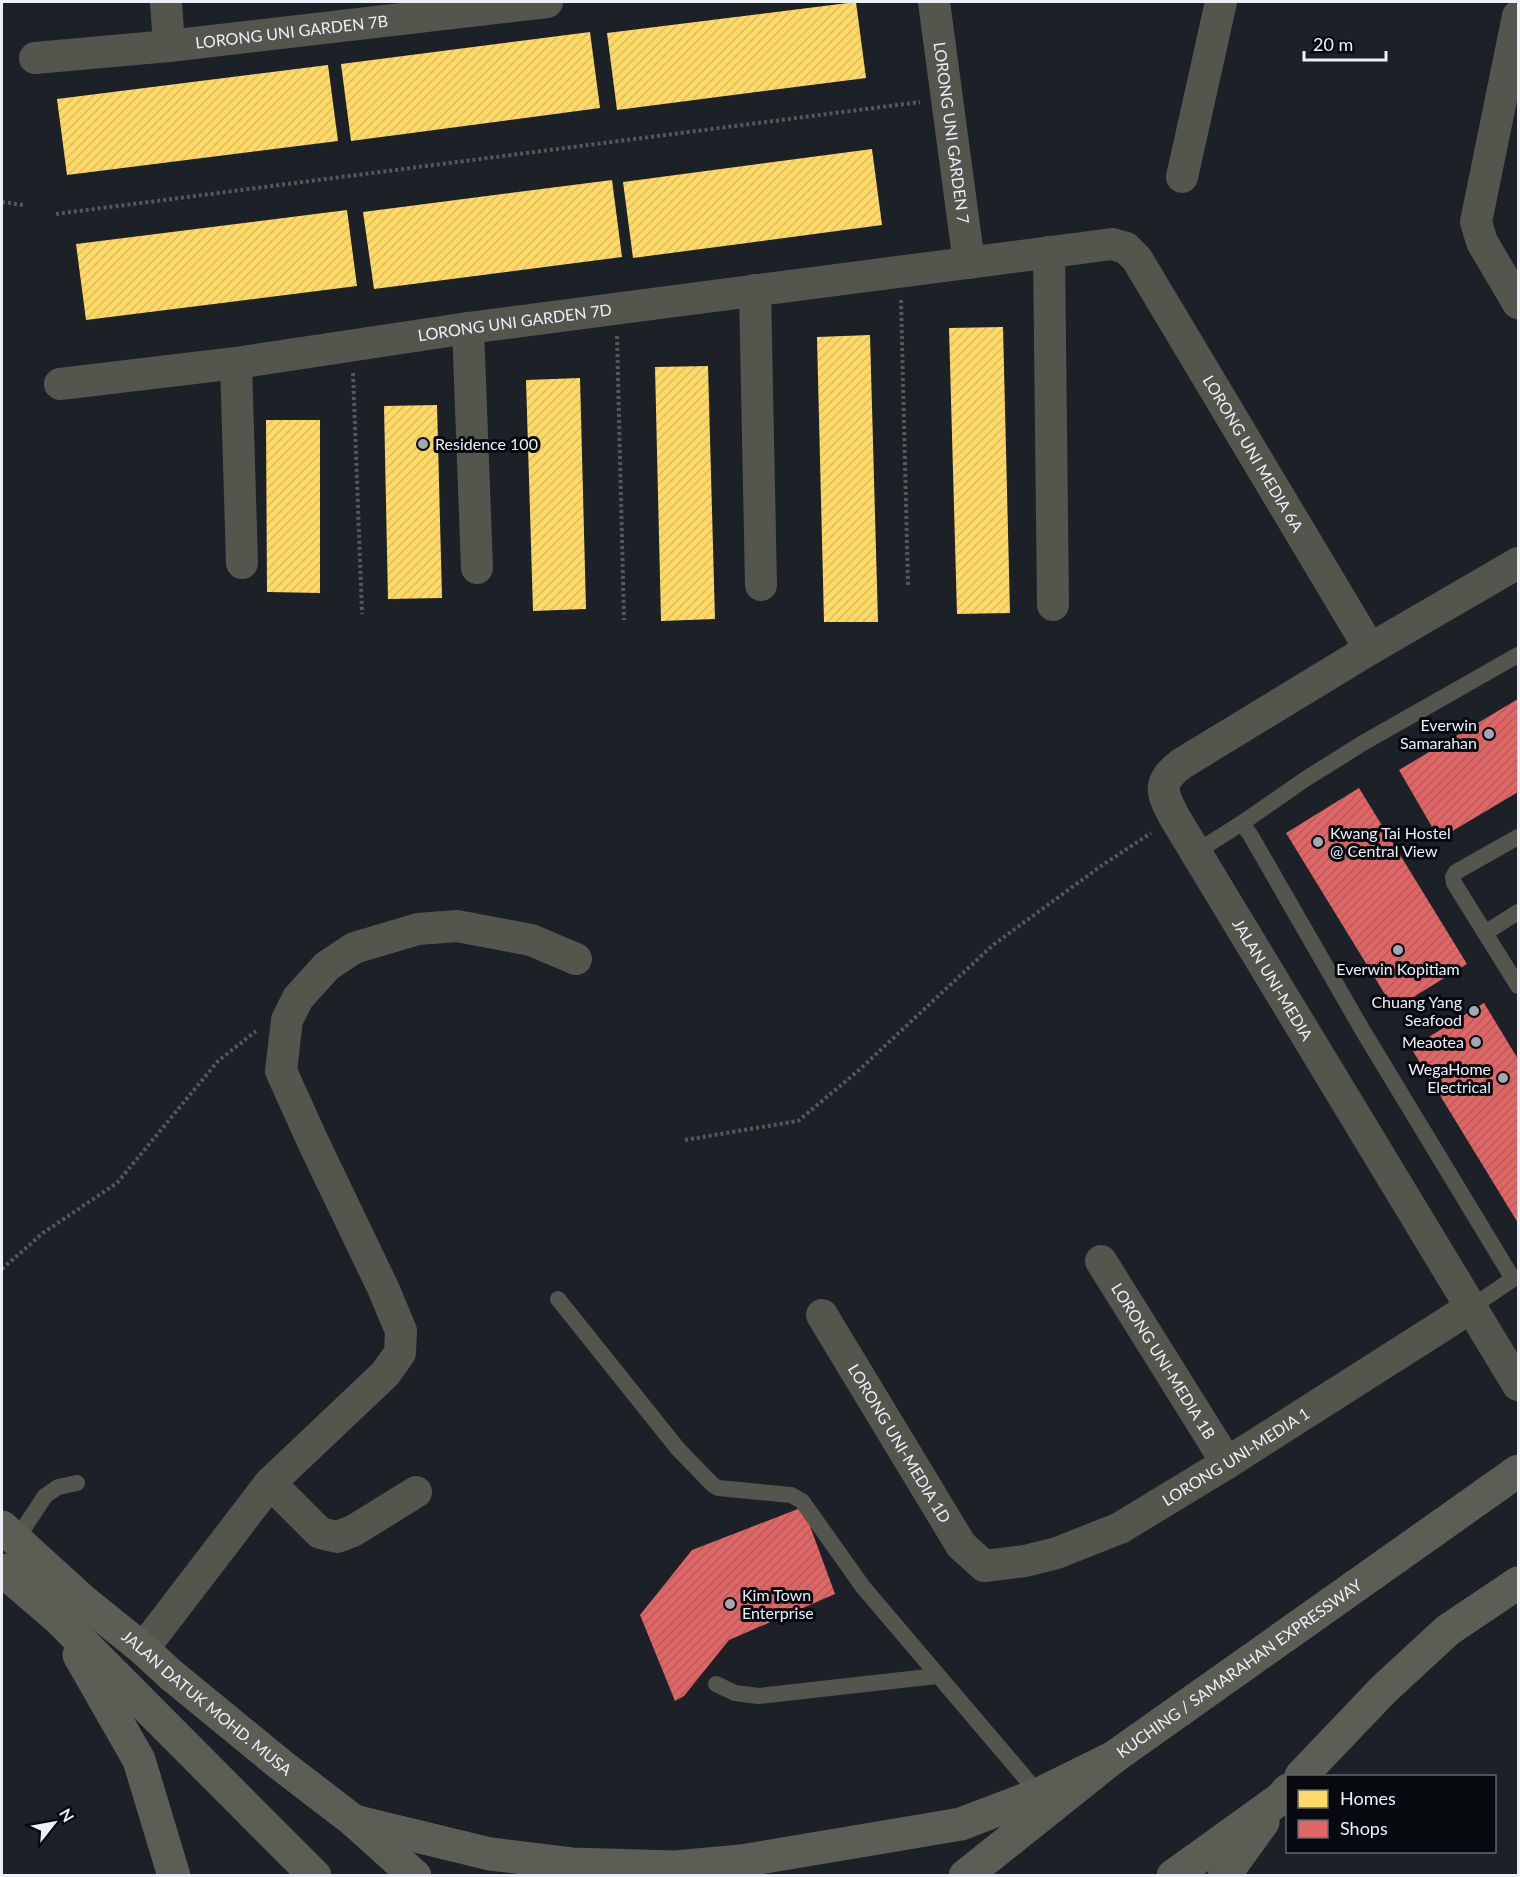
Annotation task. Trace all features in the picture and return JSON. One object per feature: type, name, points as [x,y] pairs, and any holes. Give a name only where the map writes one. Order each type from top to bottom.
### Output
[{"type":"highway","name":"KUCHING / SAMARAHAN EXPRESSWAY","points":[[965,1875],[1114,1757],[1518,1471]]},
{"type":"highway","name":"JALAN DATUK MOHD. MUSA","points":[[9,1534],[81,1599],[170,1674],[280,1765],[354,1821],[415,1875]]},
{"type":"highway","points":[[2,1570],[59,1619],[315,1875]]},
{"type":"highway","points":[[1301,1775],[1384,1689],[1448,1630],[1518,1582]]},
{"type":"highway","points":[[59,1619],[138,1760],[174,1875]]},
{"type":"highway","points":[[354,1821],[502,1855],[571,1864],[675,1867],[741,1861],[961,1824],[1039,1794],[1114,1757]]},
{"type":"highway","points":[[1173,1875],[1286,1790]]},
{"type":"highway","points":[[1224,1875],[1286,1792]]},
{"type":"street","points":[[166,2],[169,46]]},
{"type":"street","name":"LORONG UNI GARDEN 7B","points":[[34,58],[169,46],[547,2]]},
{"type":"street","name":"LORONG UNI GARDEN 7","points":[[934,2],[969,263]]},
{"type":"street","points":[[1182,177],[1221,2]]},
{"type":"street","points":[[1518,16],[1476,222],[1482,242],[1518,303]]},
{"type":"street","name":"LORONG UNI GARDEN 7D","points":[[60,384],[236,363],[468,328],[1112,244],[1126,248],[1137,259]]},
{"type":"street","points":[[1049,252],[1053,605]]},
{"type":"street","name":"LORONG UNI MEDIA 6A","points":[[1137,259],[1370,649]]},
{"type":"street","points":[[755,290],[761,585]]},
{"type":"street","points":[[468,328],[477,568]]},
{"type":"street","points":[[236,363],[242,563]]},
{"type":"street","name":"JALAN UNI-MEDIA","points":[[1518,563],[1370,649],[1181,764],[1169,774],[1163,786],[1166,801],[1175,818],[1518,1385]]},
{"type":"street","points":[[143,1649],[270,1483],[385,1374],[399,1353],[401,1331],[384,1290],[281,1071],[286,1020],[298,998],[327,966],[354,948],[418,929],[457,926],[531,940],[576,959]]},
{"type":"street","name":"LORONG UNI-MEDIA 1B","points":[[1101,1261],[1227,1463]]},
{"type":"street","name":"LORONG UNI-MEDIA 1","points":[[984,1566],[1025,1561],[1057,1553],[1120,1528],[1227,1463],[1470,1308]]},
{"type":"street","name":"LORONG UNI-MEDIA 1D","points":[[822,1315],[961,1545],[984,1566]]},
{"type":"street","points":[[270,1483],[320,1533],[337,1537],[353,1532],[416,1492]]},
{"type":"lane","points":[[1196,852],[1363,743],[1518,655]]},
{"type":"lane","points":[[1242,823],[1363,1031],[1516,1277],[1470,1308]]},
{"type":"lane","points":[[1518,837],[1456,872],[1453,877],[1454,883],[1518,986]]},
{"type":"lane","points":[[1485,933],[1518,912]]},
{"type":"lane","points":[[558,1299],[678,1449],[713,1485],[718,1488],[791,1495],[802,1502],[863,1587],[1039,1794]]},
{"type":"lane","points":[[9,1534],[45,1496],[58,1486],[76,1483]]},
{"type":"lane","points":[[1448,1630],[1485,1619],[1518,1600]]},
{"type":"lane","points":[[716,1684],[735,1693],[759,1696],[937,1676]]},
{"type":"path","points":[[56,214],[947,98]]},
{"type":"path","points":[[2,202],[22,205]]},
{"type":"path","points":[[900,272],[909,585]]},
{"type":"path","points":[[616,308],[624,620]]},
{"type":"path","points":[[352,346],[362,614]]},
{"type":"path","points":[[685,1140],[798,1121],[858,1071],[993,945],[1101,866],[1175,818]]},
{"type":"path","points":[[2,1269],[43,1233],[117,1183],[218,1061],[263,1026]]},
{"type":"building: Homes","points":[[856,2],[866,78],[617,110],[607,33]]},
{"type":"building: Homes","points":[[590,32],[600,108],[351,141],[341,64]]},
{"type":"building: Homes","points":[[328,65],[338,141],[67,175],[57,99]]},
{"type":"building: Homes","points":[[872,149],[882,225],[633,258],[623,182]]},
{"type":"building: Homes","points":[[612,180],[622,257],[374,289],[363,212]]},
{"type":"building: Homes","points":[[347,210],[357,286],[86,320],[76,244]]},
{"type":"building: Homes","points":[[1003,327],[1010,613],[957,614],[949,328]]},
{"type":"building: Homes","points":[[870,335],[878,622],[824,622],[817,337]]},
{"type":"building: Homes","points":[[708,366],[715,619],[661,621],[655,367]]},
{"type":"building: Homes","points":[[580,378],[586,609],[533,611],[526,380]]},
{"type":"building: Homes","points":[[437,405],[442,598],[388,599],[384,406]]},
{"type":"building: Homes","points":[[266,420],[320,420],[320,593],[267,592]]},
{"type":"building: Shops","name":"Everwin Samarahan","points":[[1518,699],[1518,792],[1439,839],[1399,770]]},
{"type":"building: Shops","points":[[1359,788],[1467,964],[1394,1009],[1286,833]]},
{"type":"building: Shops","points":[[1484,1003],[1518,1059],[1518,1223],[1411,1048]]},
{"type":"building: Shops","name":"Kim Town Enterprise","points":[[803,1507],[835,1594],[729,1640],[684,1696],[675,1701],[640,1615],[692,1550]]},
{"type":"place","name":"Residence 100","points":[[423,444]]},
{"type":"place","name":"Everwin Samarahan","points":[[1489,734]]},
{"type":"place","name":"Kwang Tai Hostel @ Central View","points":[[1318,842]]},
{"type":"place","name":"Everwin Kopitiam","points":[[1398,950]]},
{"type":"place","name":"Chuang Yang Seafood","points":[[1474,1011]]},
{"type":"place","name":"Meaotea","points":[[1476,1042]]},
{"type":"place","name":"WegaHome Electrical","points":[[1503,1078]]},
{"type":"place","name":"Kim Town Enterprise","points":[[730,1604]]}]
